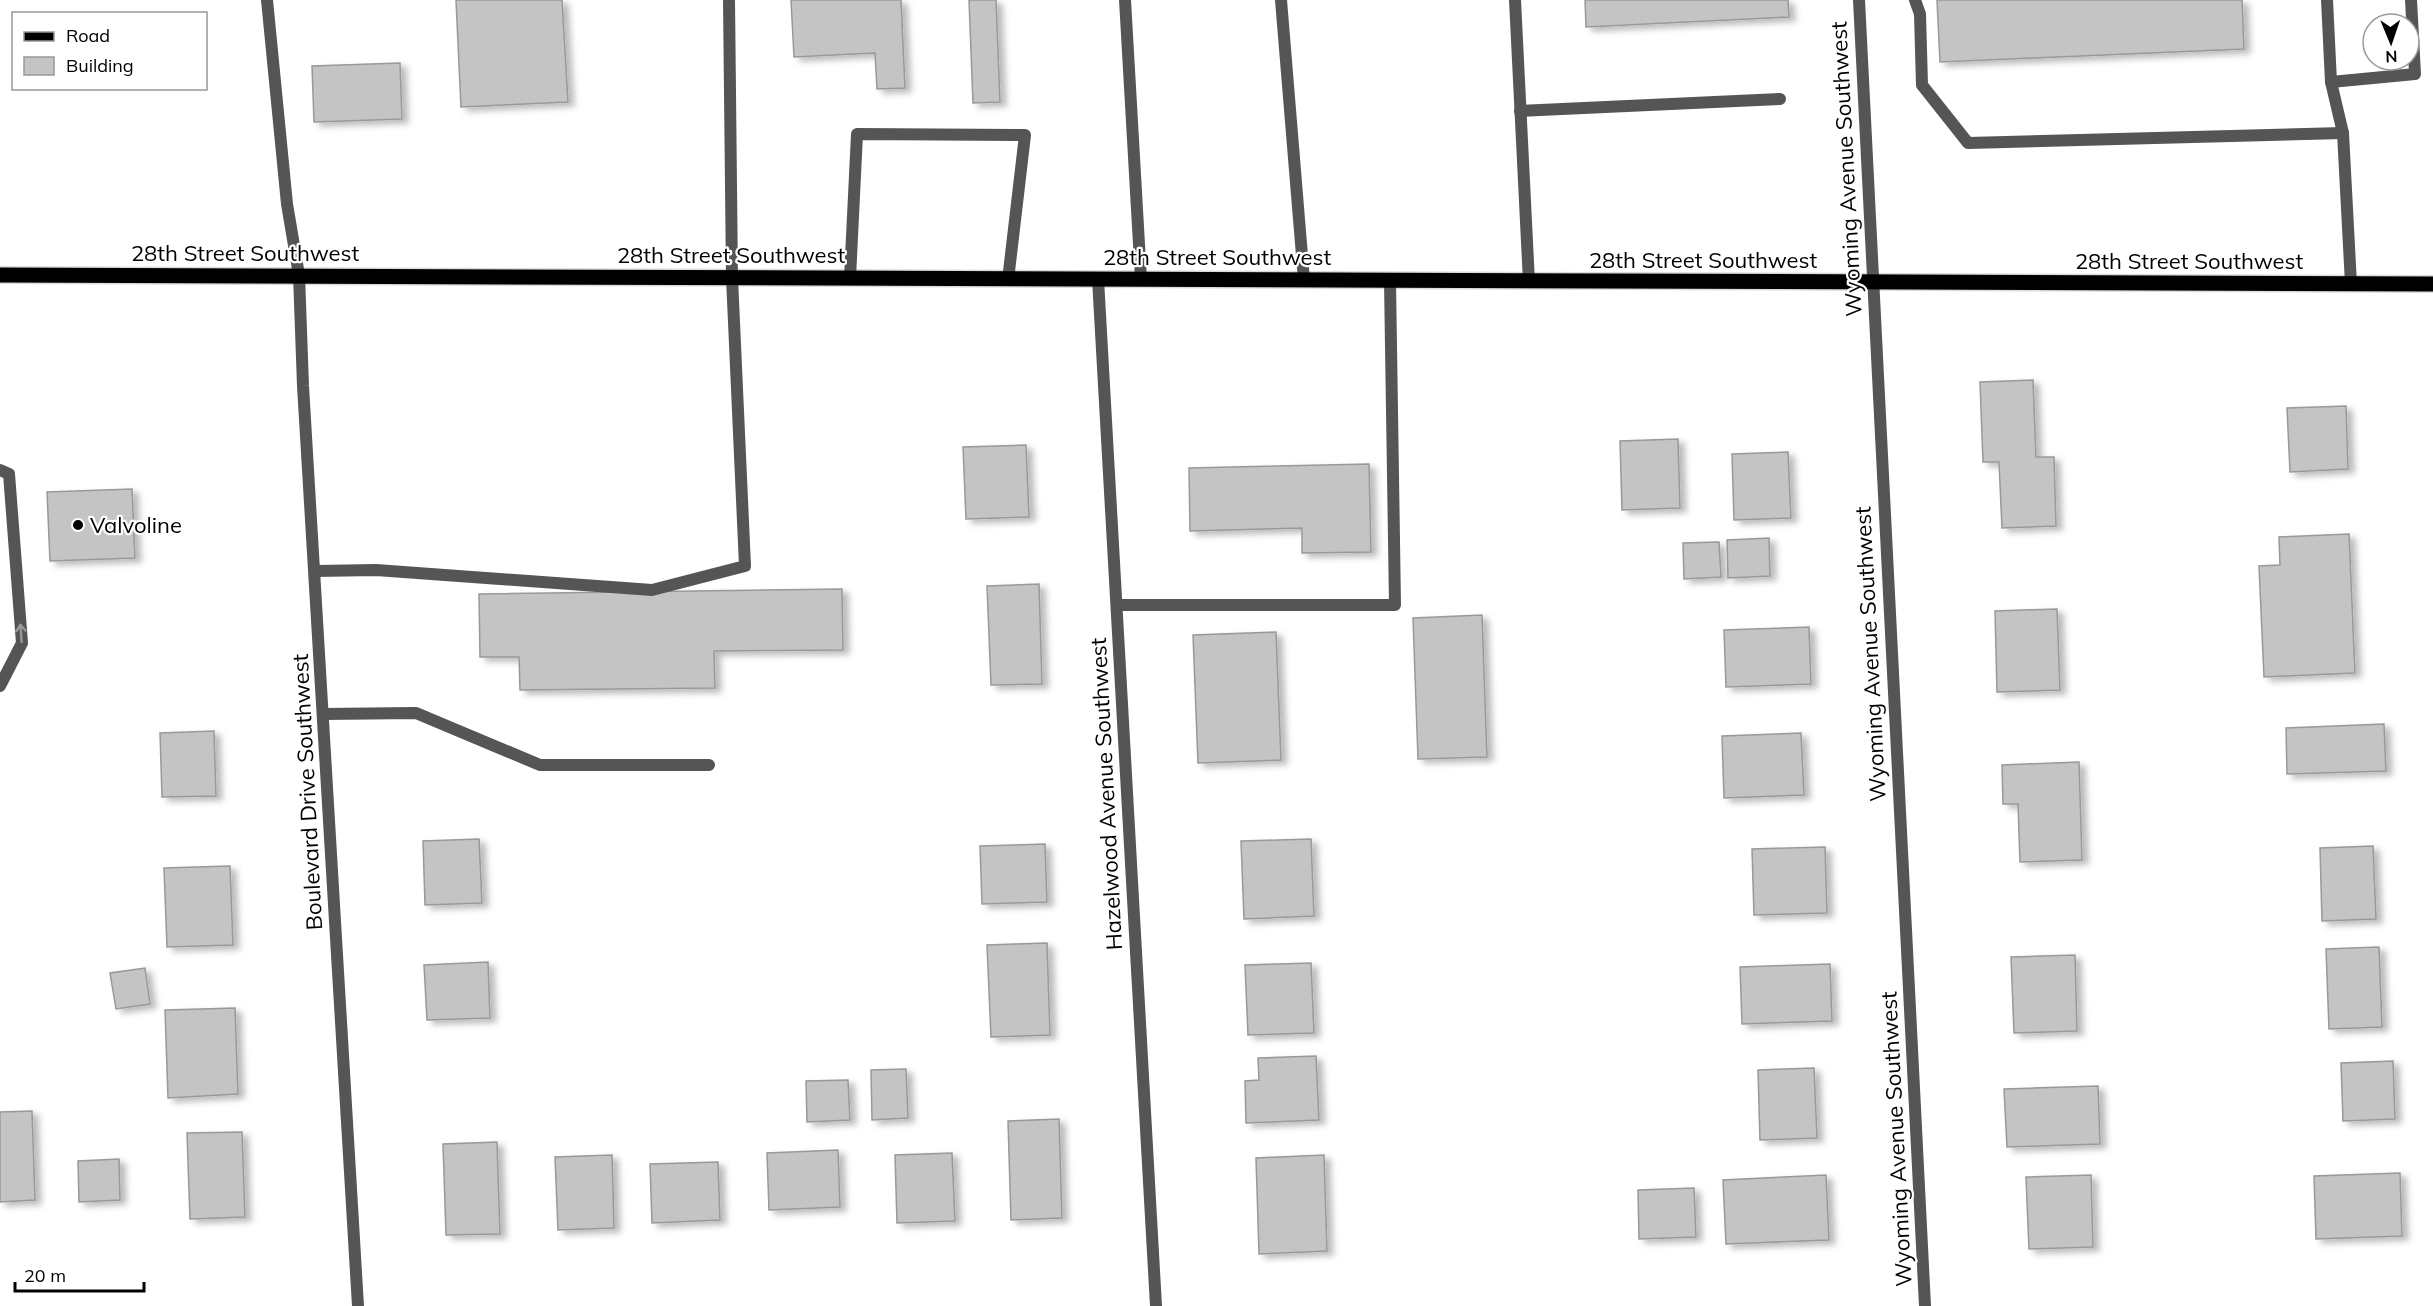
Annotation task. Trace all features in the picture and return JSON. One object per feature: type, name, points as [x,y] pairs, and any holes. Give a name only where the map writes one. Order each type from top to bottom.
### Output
[{"type":"main road","name":"28th Street Southwest","points":[[0,275],[2433,284]]},
{"type":"street","name":"Boulevard Drive Southwest","points":[[267,0],[287,204],[299,275],[358,1306]]},
{"type":"street","points":[[315,571],[376,570],[652,590],[745,566],[732,278],[729,0]]},
{"type":"street","points":[[1133,0],[1125,0],[1141,279]]},
{"type":"street","points":[[1281,0],[1304,280]]},
{"type":"street","points":[[1515,0],[1529,282]]},
{"type":"street","name":"Wyoming Avenue Southwest","points":[[1858,0],[1925,1306]]},
{"type":"street","points":[[1915,0],[1920,14],[1922,85],[1968,143],[2343,133]]},
{"type":"street","points":[[2327,0],[2331,82],[2343,133],[2351,284]]},
{"type":"street","points":[[2331,82],[2415,74],[2411,0]]},
{"type":"street","points":[[1520,111],[1780,99]]},
{"type":"street","points":[[850,278],[857,134],[1025,135],[1008,280]]},
{"type":"street","name":"Hazelwood Avenue Southwest","points":[[1098,279],[1156,1306]]},
{"type":"street","points":[[1117,605],[1395,604],[1390,281]]},
{"type":"street","points":[[0,470],[9,474],[22,643],[0,686]]},
{"type":"street","points":[[323,714],[416,713],[540,765],[709,765]]},
{"type":"building","points":[[456,0],[562,0],[568,102],[461,107]]},
{"type":"building","points":[[791,0],[901,0],[905,88],[877,89],[875,53],[794,57]]},
{"type":"building","points":[[969,0],[996,0],[1000,102],[973,103]]},
{"type":"building","points":[[1585,0],[1788,0],[1789,17],[1586,27]]},
{"type":"building","points":[[1937,0],[2242,0],[2244,49],[1940,62]]},
{"type":"building","points":[[400,63],[402,119],[314,122],[312,66]]},
{"type":"building","points":[[2033,380],[2036,457],[2054,457],[2056,526],[2002,528],[1999,462],[1983,462],[1980,382]]},
{"type":"building","points":[[2346,406],[2348,469],[2290,472],[2287,408]]},
{"type":"building","points":[[1678,439],[1680,508],[1622,510],[1620,441]]},
{"type":"building","points":[[1026,445],[1029,517],[966,519],[963,447]]},
{"type":"building","points":[[1788,452],[1791,518],[1734,520],[1732,454]]},
{"type":"building","points":[[1369,464],[1371,552],[1302,553],[1302,528],[1190,531],[1189,468]]},
{"type":"building","points":[[132,489],[135,558],[50,561],[47,492]]},
{"type":"building","points":[[2349,534],[2355,673],[2264,677],[2259,566],[2280,565],[2279,537]]},
{"type":"building","points":[[1769,538],[1770,576],[1728,578],[1727,540]]},
{"type":"building","points":[[1719,542],[1721,577],[1684,579],[1683,543]]},
{"type":"building","points":[[1039,584],[1042,684],[991,685],[987,586]]},
{"type":"building","points":[[842,589],[843,650],[714,651],[715,688],[520,690],[519,657],[480,657],[479,594]]},
{"type":"building","points":[[2057,609],[2060,690],[1997,692],[1995,611]]},
{"type":"building","points":[[1482,615],[1487,757],[1418,759],[1413,618]]},
{"type":"building","points":[[1809,627],[1811,684],[1726,687],[1724,630]]},
{"type":"building","points":[[1276,632],[1281,760],[1198,763],[1193,635]]},
{"type":"building","points":[[2384,724],[2386,771],[2287,774],[2286,728]]},
{"type":"building","points":[[214,731],[216,796],[162,797],[160,733]]},
{"type":"building","points":[[1801,733],[1804,795],[1724,798],[1722,736]]},
{"type":"building","points":[[2079,762],[2082,860],[2020,862],[2018,804],[2003,804],[2002,765]]},
{"type":"building","points":[[479,839],[482,903],[425,905],[423,841]]},
{"type":"building","points":[[1311,839],[1314,916],[1244,919],[1241,841]]},
{"type":"building","points":[[1045,844],[1047,902],[982,904],[980,846]]},
{"type":"building","points":[[2373,846],[2376,919],[2322,921],[2320,848]]},
{"type":"building","points":[[1825,847],[1827,913],[1754,915],[1752,849]]},
{"type":"building","points":[[230,866],[233,945],[167,947],[164,868]]},
{"type":"building","points":[[1047,943],[1050,1035],[991,1037],[987,945]]},
{"type":"building","points":[[2379,947],[2382,1027],[2329,1029],[2326,949]]},
{"type":"building","points":[[2075,955],[2077,1031],[2014,1033],[2011,957]]},
{"type":"building","points":[[488,962],[490,1018],[427,1020],[424,965]]},
{"type":"building","points":[[1311,963],[1314,1033],[1248,1035],[1245,965]]},
{"type":"building","points":[[1830,964],[1832,1021],[1742,1024],[1740,967]]},
{"type":"building","points":[[145,968],[150,1004],[116,1009],[110,973]]},
{"type":"building","points":[[235,1008],[238,1094],[168,1098],[165,1010]]},
{"type":"building","points":[[1316,1056],[1319,1120],[1246,1123],[1245,1081],[1259,1080],[1258,1058]]},
{"type":"building","points":[[2393,1061],[2395,1119],[2343,1121],[2341,1063]]},
{"type":"building","points":[[1814,1068],[1817,1138],[1760,1140],[1758,1070]]},
{"type":"building","points":[[906,1069],[908,1118],[872,1120],[871,1070]]},
{"type":"building","points":[[848,1080],[850,1120],[807,1122],[806,1081]]},
{"type":"building","points":[[2098,1086],[2100,1144],[2007,1147],[2004,1089]]},
{"type":"building","points":[[32,1111],[35,1200],[0,1202],[0,1112]]},
{"type":"building","points":[[1059,1119],[1062,1218],[1011,1220],[1008,1121]]},
{"type":"building","points":[[242,1132],[245,1217],[190,1219],[187,1133]]},
{"type":"building","points":[[497,1142],[500,1234],[446,1235],[443,1144]]},
{"type":"building","points":[[838,1150],[840,1207],[769,1210],[767,1153]]},
{"type":"building","points":[[952,1153],[955,1221],[897,1223],[895,1155]]},
{"type":"building","points":[[612,1155],[614,1228],[558,1230],[555,1157]]},
{"type":"building","points":[[1324,1155],[1327,1251],[1259,1254],[1256,1158]]},
{"type":"building","points":[[119,1159],[120,1200],[79,1202],[78,1161]]},
{"type":"building","points":[[718,1162],[720,1220],[652,1223],[650,1164]]},
{"type":"building","points":[[2400,1173],[2402,1236],[2316,1239],[2314,1176]]},
{"type":"building","points":[[1826,1175],[1829,1240],[1726,1244],[1723,1180]]},
{"type":"building","points":[[2091,1175],[2093,1247],[2029,1249],[2026,1177]]},
{"type":"building","points":[[1694,1188],[1696,1237],[1639,1239],[1638,1190]]},
{"type":"place","name":"Valvoline","points":[[78,525]]}]
